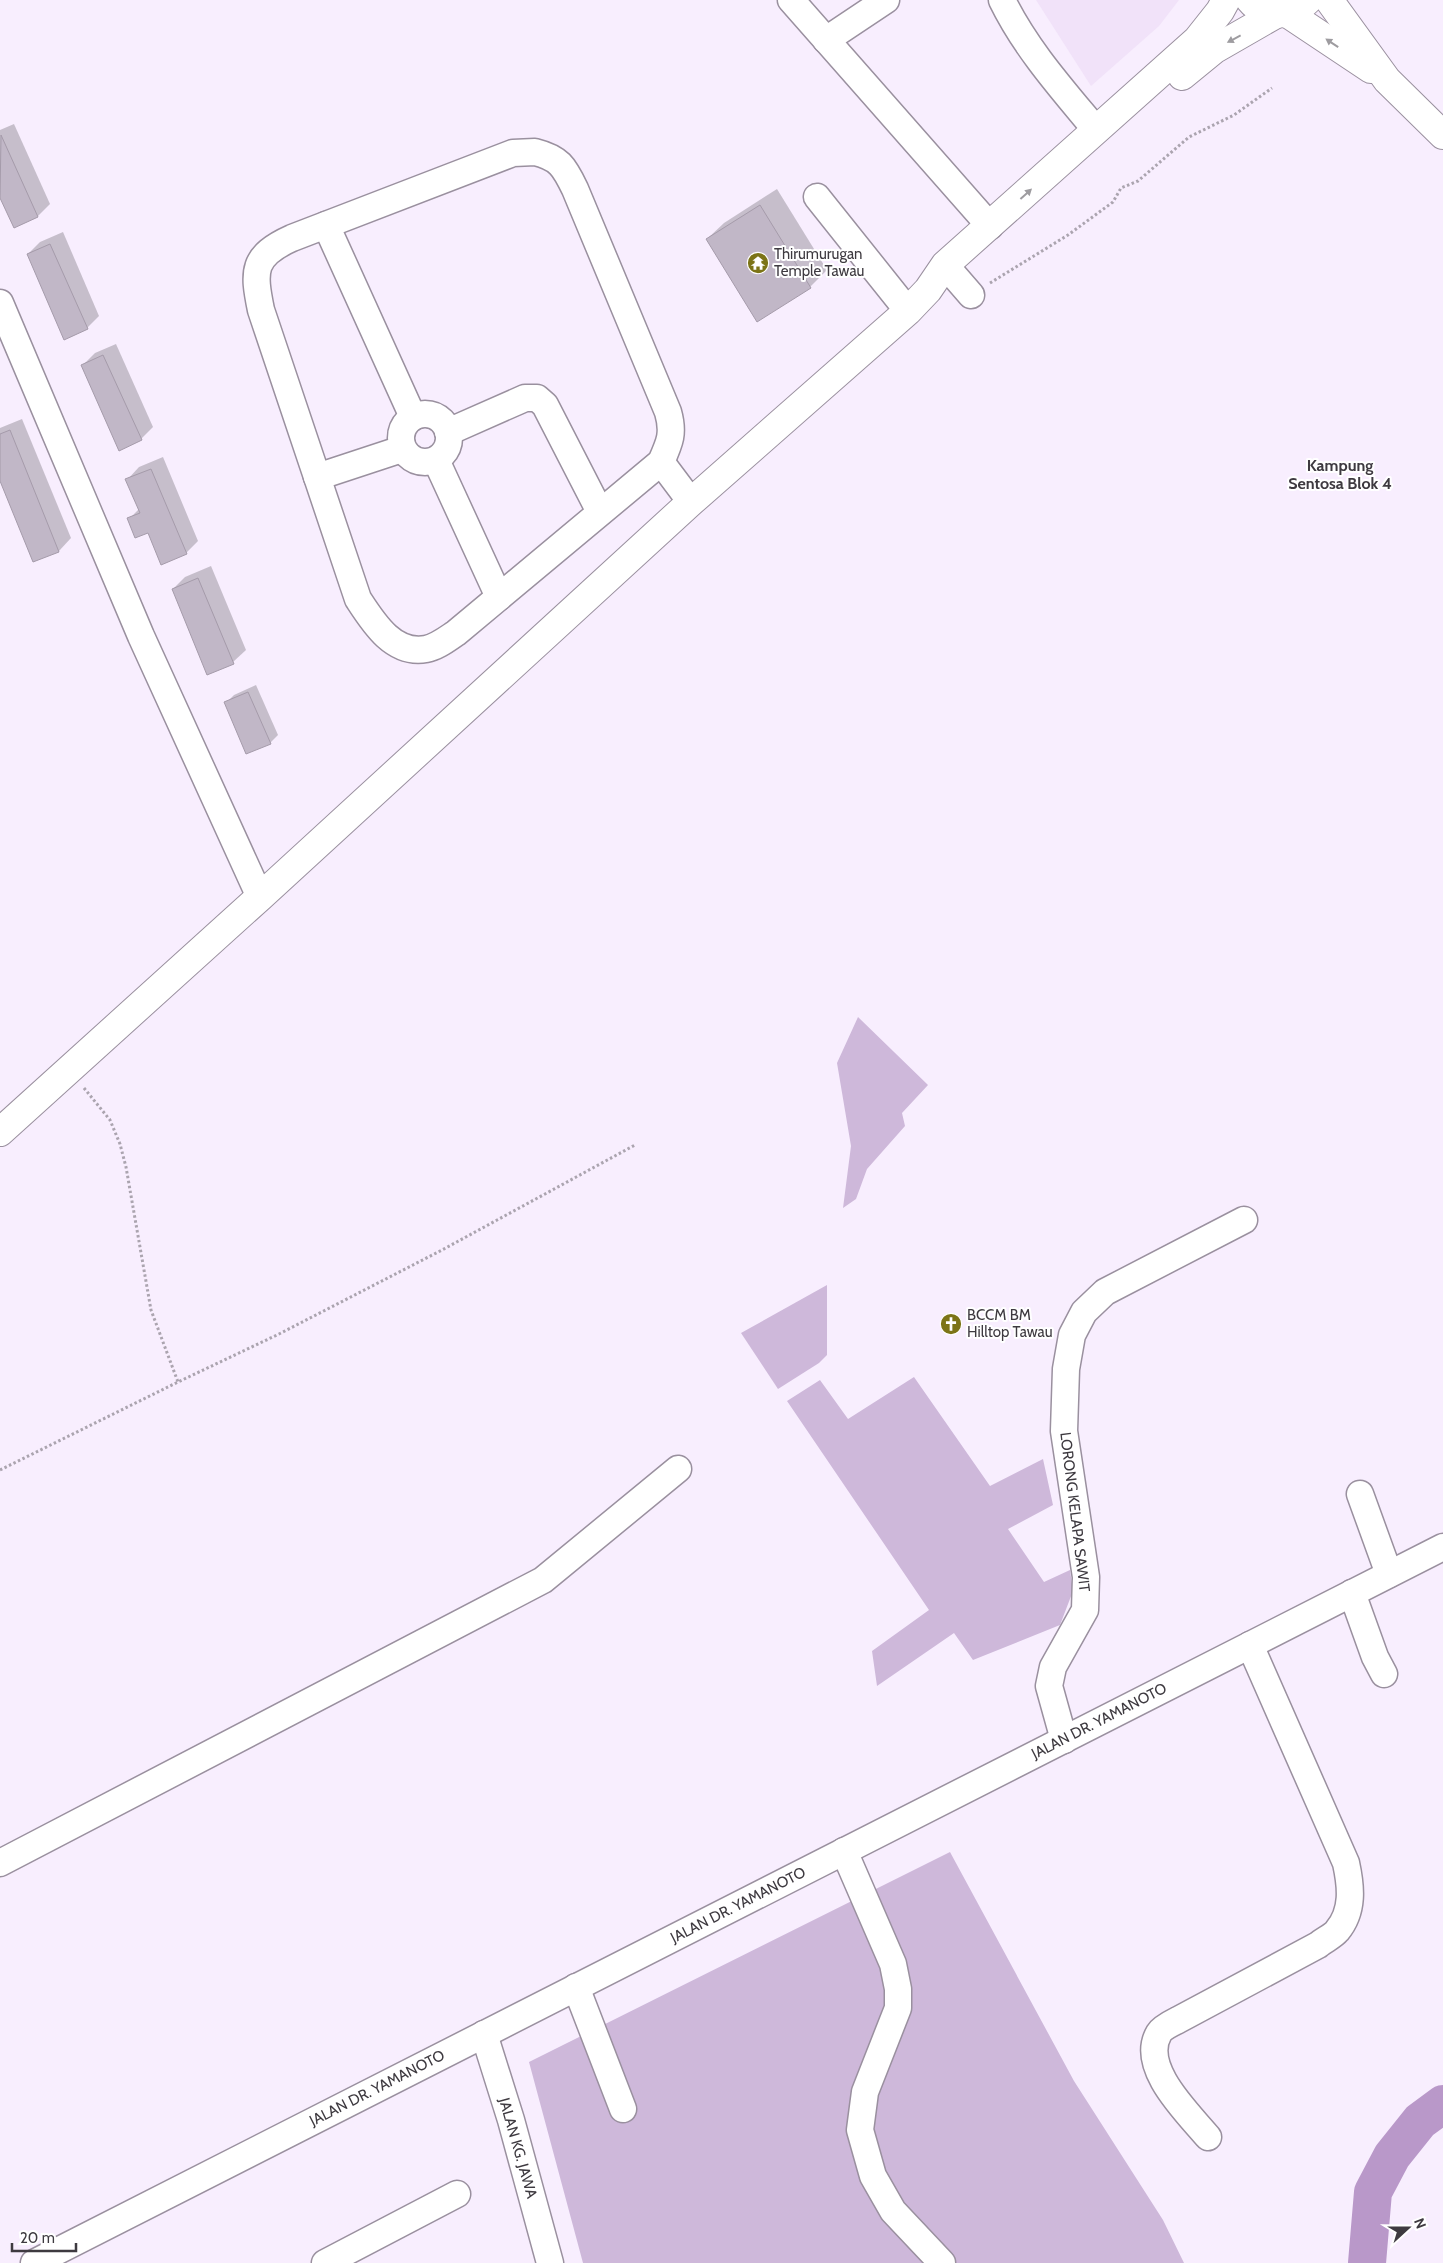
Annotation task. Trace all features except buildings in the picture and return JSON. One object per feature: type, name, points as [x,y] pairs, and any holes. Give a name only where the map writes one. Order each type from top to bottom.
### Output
[{"type":"main road","points":[[957,279],[990,226],[1196,40],[1220,11],[1226,0]]},
{"type":"main road","points":[[1250,0],[1265,11],[1290,9],[1387,80],[1443,135]]},
{"type":"main road","points":[[1330,0],[1387,80]]},
{"type":"main road","points":[[1339,0],[1350,30]]},
{"type":"main road","points":[[0,1132],[260,897],[691,502],[908,311],[928,290],[957,279],[1010,234],[1194,65],[1215,49],[1290,9]]},
{"type":"street","points":[[791,0],[990,226]]},
{"type":"street","points":[[826,40],[886,0]]},
{"type":"street","points":[[1002,0],[1024,39],[1054,80],[1096,130]]},
{"type":"street","points":[[534,152],[552,156],[566,169],[668,412],[672,424],[671,440],[661,462],[440,644],[425,649],[409,649],[389,640],[373,622],[358,599],[260,310],[256,288],[257,268],[264,255],[276,245],[513,154],[534,152]]},
{"type":"street","points":[[817,197],[908,311]]},
{"type":"street","points":[[326,225],[413,417]]},
{"type":"street","points":[[0,303],[141,636],[260,897]]},
{"type":"street","points":[[448,432],[524,398],[536,398],[545,405],[600,512]]},
{"type":"street","points":[[420,414],[434,416],[446,426],[449,440],[447,448],[436,460],[429,463],[413,460],[402,449],[400,434],[403,427],[413,417],[420,414]]},
{"type":"street","points":[[317,477],[402,449]]},
{"type":"street","points":[[436,460],[499,597]]},
{"type":"street","points":[[661,462],[691,502]]},
{"type":"street","name":"LORONG KELAPA SAWIT","points":[[1064,1740],[1049,1686],[1053,1667],[1085,1610],[1086,1578],[1064,1431],[1066,1370],[1072,1335],[1084,1312],[1105,1292],[1244,1220]]},
{"type":"street","points":[[0,1863],[543,1580],[678,1469]]},
{"type":"street","points":[[1360,1494],[1389,1574]]},
{"type":"street","name":"JALAN DR. YAMANOTO","points":[[34,2263],[1443,1547]]},
{"type":"street","points":[[1352,1593],[1375,1656],[1384,1674]]},
{"type":"street","points":[[1208,2136],[1166,2086],[1157,2066],[1155,2046],[1159,2032],[1318,1945],[1337,1930],[1341,1924],[1348,1910],[1352,1886],[1346,1863],[1250,1645]]},
{"type":"street","points":[[844,1851],[893,1964],[898,1989],[898,2008],[865,2092],[860,2130],[873,2176],[893,2211],[942,2263]]},
{"type":"street","points":[[576,1987],[623,2109]]},
{"type":"street","name":"JALAN KG. JAWA","points":[[484,2034],[511,2120],[550,2263]]},
{"type":"street","points":[[325,2263],[457,2194]]},
{"type":"path","points":[[957,279],[1076,230],[1113,202],[1122,188],[1138,181],[1189,137],[1234,115],[1272,88]]},
{"type":"path","points":[[69,1070],[110,1120],[120,1144],[126,1167],[151,1310],[178,1382]]},
{"type":"path","points":[[0,1470],[280,1334],[442,1250],[635,1145]]},
{"type":"shaded area","points":[[1036,0],[1179,0],[1159,26],[1091,86]]},
{"type":"shaded area","points":[[858,1017],[928,1085],[902,1113],[905,1126],[867,1169],[856,1199],[843,1208],[851,1146],[837,1063]]},
{"type":"shaded area","points":[[827,1285],[827,1355],[819,1363],[778,1389],[741,1333]]},
{"type":"shaded area","points":[[914,1377],[990,1486],[1043,1459],[1053,1505],[1008,1529],[1044,1582],[1070,1570],[1073,1591],[1060,1625],[973,1660],[954,1633],[877,1686],[872,1651],[929,1610],[787,1401],[820,1380],[848,1419]]},
{"type":"shaded area","points":[[950,1852],[1074,2081],[1163,2220],[1184,2263],[583,2263],[529,2062]]},
{"type":"waterway","points":[[1367,2263],[1373,2192],[1392,2156],[1420,2121],[1443,2104]]},
{"type":"place","name":"Thirumurugan Temple Tawau","points":[[758,263]]},
{"type":"place","name":"BCCM BM Hilltop Tawau","points":[[951,1324]]},
{"type":"district","name":"Kampung Sentosa Blok 4","points":[[1340,474]]}]
